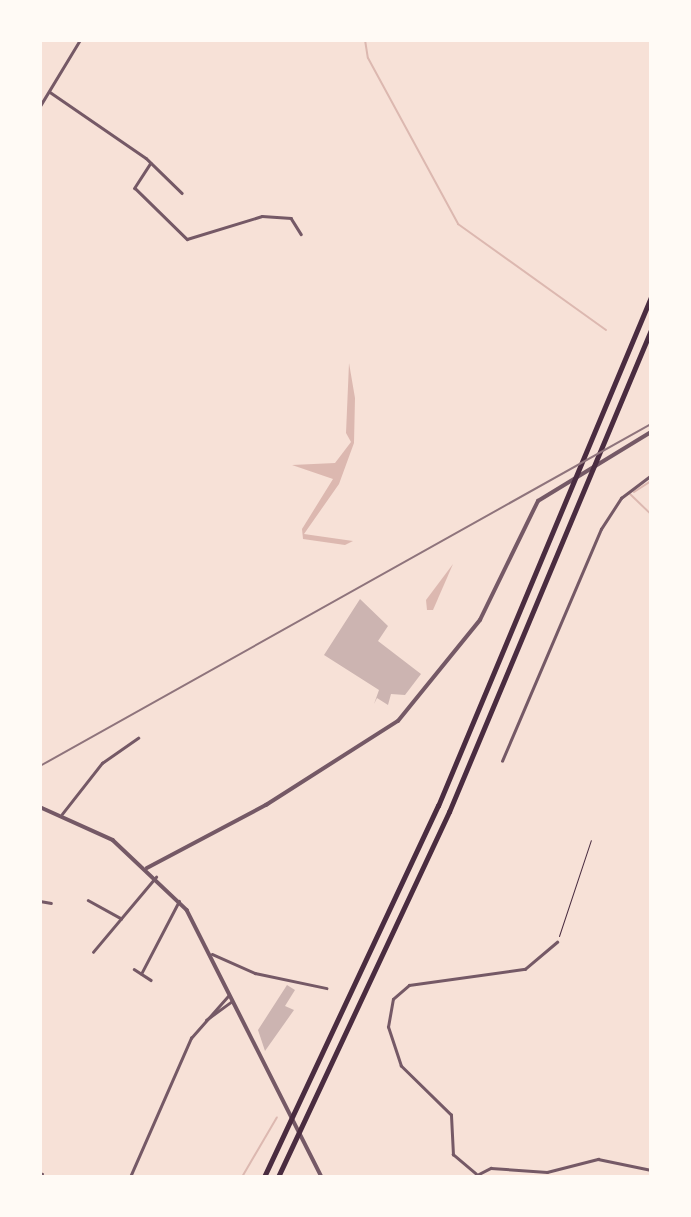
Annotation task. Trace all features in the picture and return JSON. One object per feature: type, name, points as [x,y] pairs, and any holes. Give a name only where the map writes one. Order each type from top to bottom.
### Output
[{"type":"highway","points":[[264,1177],[302,1103],[438,806],[651,297]]},
{"type":"highway","points":[[278,1177],[309,1118],[587,484],[651,330]]},
{"type":"street","points":[[40,106],[80,40]]},
{"type":"street","points":[[50,92],[150,163],[183,193]]},
{"type":"street","points":[[150,163],[135,188],[187,239],[253,217],[291,218],[301,234]]},
{"type":"street","points":[[147,868],[266,805],[406,713],[480,620],[538,501],[651,432]]},
{"type":"street","points":[[502,761],[607,516],[651,475]]},
{"type":"street","points":[[62,814],[102,763],[138,738]]},
{"type":"street","points":[[40,807],[62,814],[113,840],[147,868],[179,901],[212,954],[229,995],[322,1177]]},
{"type":"street","points":[[93,952],[156,877]]},
{"type":"street","points":[[88,900],[121,918]]},
{"type":"street","points":[[40,901],[51,903]]},
{"type":"street","points":[[141,974],[179,901]]},
{"type":"street","points":[[557,942],[525,969],[409,985],[393,999],[388,1027],[401,1066],[451,1115],[453,1155],[474,1175],[491,1168],[543,1175],[610,1159],[651,1170]]},
{"type":"street","points":[[212,954],[255,973],[326,988]]},
{"type":"street","points":[[134,969],[151,980]]},
{"type":"street","points":[[130,1177],[191,1038],[229,995]]},
{"type":"street","points":[[206,1020],[232,1001]]},
{"type":"path","points":[[557,942],[591,840]]},
{"type":"shaded area","points":[[349,363],[355,398],[354,443],[339,484],[304,534],[353,541],[345,545],[303,539],[302,529],[333,479],[292,465],[335,463],[351,442],[346,433]]},
{"type":"shaded area","points":[[453,564],[433,610],[427,610],[426,600]]},
{"type":"building","points":[[360,599],[388,626],[378,641],[421,674],[405,695],[391,694],[388,705],[377,698],[374,704],[379,690],[324,655]]},
{"type":"building","points":[[287,985],[295,990],[285,1006],[294,1010],[265,1051],[258,1030]]},
{"type":"waterway","points":[[365,40],[368,58],[458,224],[606,330]]},
{"type":"waterway","points":[[634,492],[651,481]]},
{"type":"waterway","points":[[630,494],[651,514]]},
{"type":"waterway","points":[[242,1177],[277,1117]]},
{"type":"railway","points":[[40,766],[651,424]]}]
